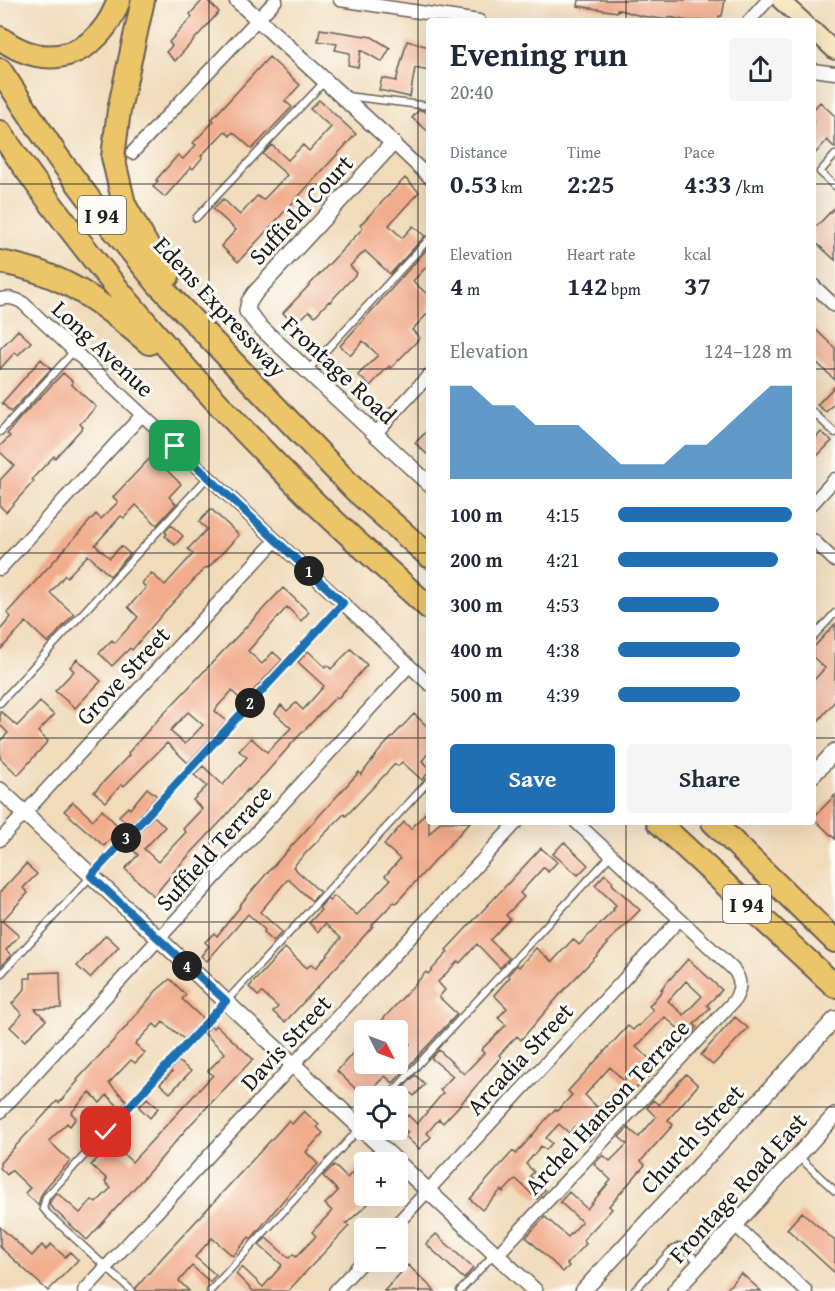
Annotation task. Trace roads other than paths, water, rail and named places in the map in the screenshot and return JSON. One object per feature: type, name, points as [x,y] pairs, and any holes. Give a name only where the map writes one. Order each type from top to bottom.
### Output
[{"type":"highway","points":[[0,38],[16,48],[39,56],[52,57],[75,52],[94,40],[103,31],[119,0]]},
{"type":"highway","points":[[143,0],[117,121],[114,142],[115,170],[124,204],[152,254],[219,348]]},
{"type":"highway","name":"Edens Expressway","points":[[0,70],[57,156],[158,284],[354,489],[426,553]]},
{"type":"highway","name":"I 94","points":[[0,132],[87,253],[156,335],[312,499],[426,605]]},
{"type":"highway","points":[[0,262],[38,271],[74,286],[115,314],[207,391]]},
{"type":"highway","name":"I 94","points":[[661,825],[835,986]]},
{"type":"highway","name":"I 94","points":[[716,825],[835,941]]},
{"type":"main road","points":[[780,0],[800,18]]},
{"type":"main road","points":[[816,33],[835,51]]},
{"type":"street","points":[[237,0],[426,174]]},
{"type":"street","points":[[132,153],[276,0]]},
{"type":"street","points":[[340,0],[459,18]]},
{"type":"street","points":[[752,18],[768,0]]},
{"type":"street","points":[[816,70],[835,73]]},
{"type":"street","name":"Suffield Court","points":[[248,311],[249,302],[255,293],[393,143]]},
{"type":"street","points":[[816,288],[835,306]]},
{"type":"street","name":"Long Avenue","points":[[4,298],[16,298],[23,303],[426,681]]},
{"type":"street","name":"Frontage Road","points":[[248,311],[258,326],[426,481]]},
{"type":"street","points":[[375,434],[426,378]]},
{"type":"street","points":[[0,569],[142,415]]},
{"type":"street","points":[[816,500],[835,479]]},
{"type":"street","name":"Grove Street","points":[[0,840],[276,540]]},
{"type":"street","points":[[816,543],[835,561]]},
{"type":"street","name":"Suffield Terrace","points":[[0,1112],[409,666]]},
{"type":"street","points":[[816,772],[835,751]]},
{"type":"street","points":[[0,790],[294,1065],[354,1118]]},
{"type":"street","name":"Davis Street","points":[[84,1291],[514,825]]},
{"type":"street","points":[[579,825],[679,920]]},
{"type":"street","name":"Archel Hanson Terrace","points":[[496,1254],[734,1001],[739,992],[739,976],[679,920]]},
{"type":"street","name":"Arcadia Street","points":[[402,1218],[679,920]]},
{"type":"street","name":"Church Street","points":[[583,1291],[835,1018]]},
{"type":"street","name":"Frontage Road East","points":[[675,1291],[835,1115]]},
{"type":"street","points":[[377,1140],[535,1291]]},
{"type":"street","points":[[735,1225],[806,1291]]},
{"type":"street","points":[[335,1291],[354,1271]]},
{"type":"lane","points":[[196,218],[325,81]]},
{"type":"lane","points":[[342,96],[426,106]]},
{"type":"lane","points":[[835,155],[820,172],[835,186]]},
{"type":"lane","points":[[307,371],[426,242]]},
{"type":"lane","points":[[0,432],[74,351]]},
{"type":"lane","points":[[816,415],[835,433]]},
{"type":"lane","points":[[0,703],[208,477]]},
{"type":"lane","points":[[0,975],[343,603]]},
{"type":"lane","points":[[816,634],[835,613]]},
{"type":"lane","points":[[132,1291],[47,1213],[43,1208],[46,1197],[426,784]]},
{"type":"lane","points":[[398,1086],[611,855]]},
{"type":"lane","points":[[210,1291],[354,1134]]},
{"type":"lane","points":[[798,1156],[835,1191]]},
{"type":"lane","points":[[634,1291],[671,1251],[680,1246],[700,1263]]},
{"type":"lane","points":[[460,1291],[496,1254]]}]
